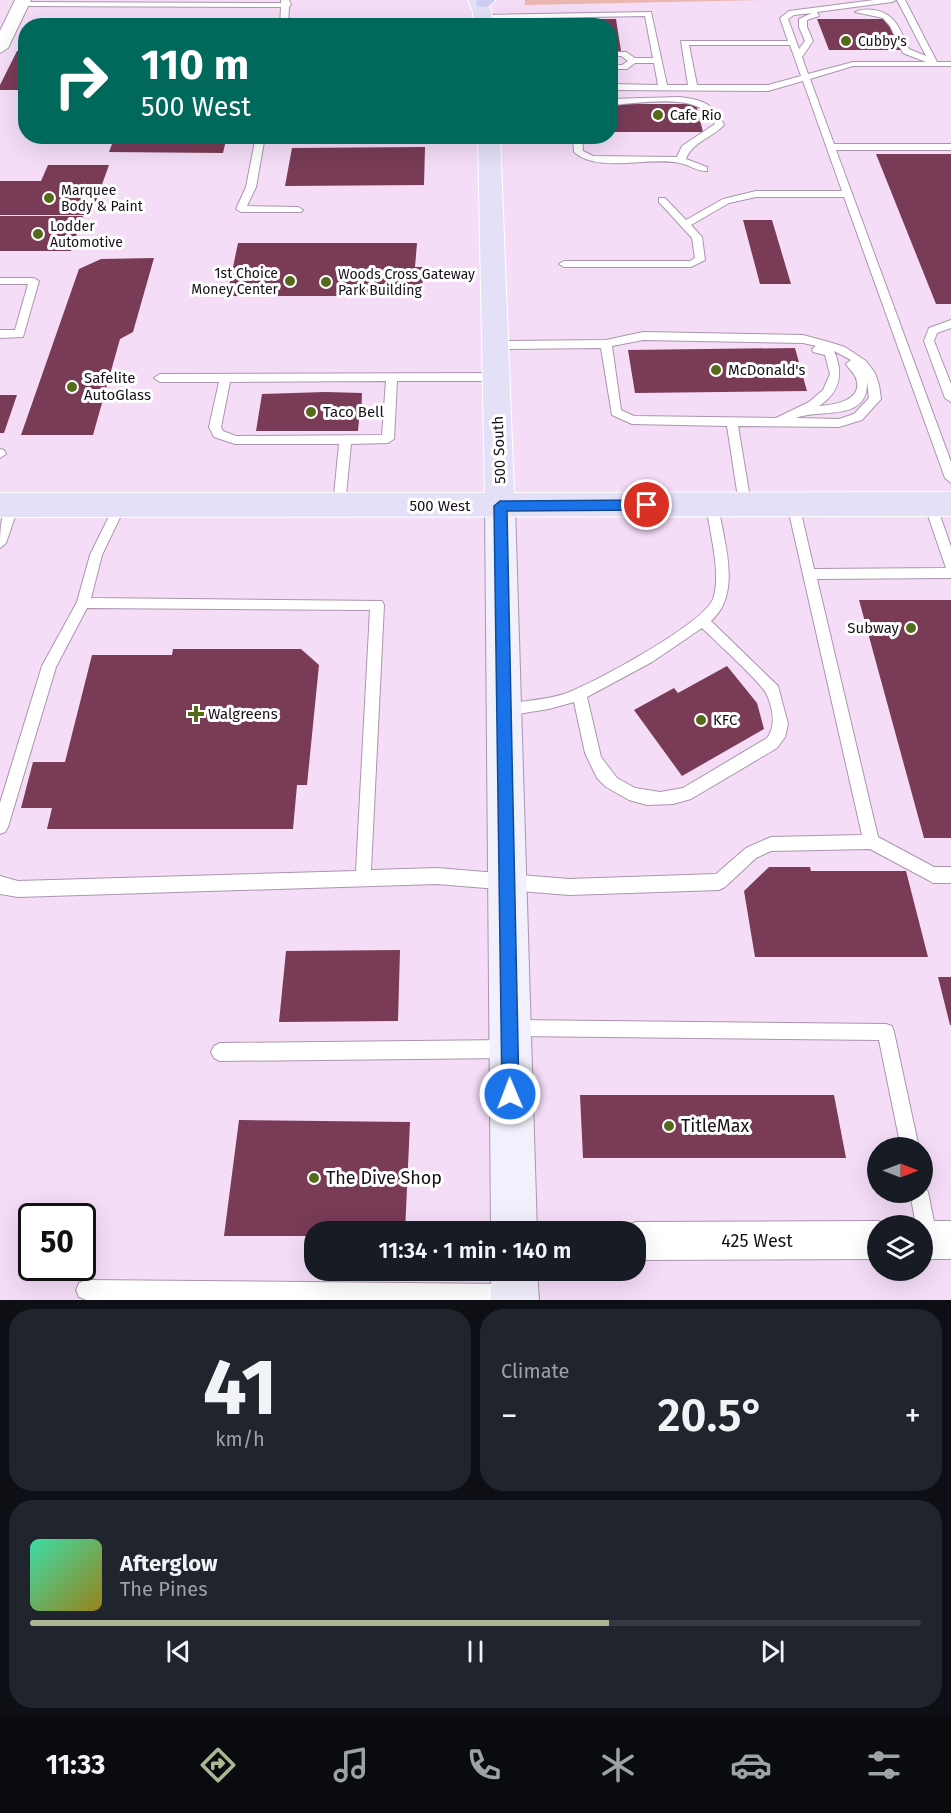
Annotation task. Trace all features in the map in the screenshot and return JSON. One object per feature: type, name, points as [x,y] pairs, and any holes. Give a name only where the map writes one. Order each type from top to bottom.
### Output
[{"type":"main road","name":"500 South","points":[[489,144],[500,506],[514,1221]]},
{"type":"main road","name":"500 West","points":[[7,505],[941,504]]},
{"type":"street","points":[[0,48],[23,2]]},
{"type":"street","name":"425 West","points":[[646,1241],[867,1240]]},
{"type":"lane","points":[[892,0],[792,13],[784,18],[951,478]]},
{"type":"lane","points":[[901,0],[933,62]]},
{"type":"lane","points":[[23,2],[286,3],[285,18]]},
{"type":"lane","points":[[483,8],[527,18]]},
{"type":"lane","points":[[798,58],[808,41],[803,19],[820,14],[869,11],[889,16],[906,51],[933,62]]},
{"type":"lane","points":[[570,18],[581,14],[648,14],[663,87]]},
{"type":"lane","points":[[693,88],[684,43],[793,43]]},
{"type":"lane","points":[[618,54],[623,54],[633,60],[657,60]]},
{"type":"lane","points":[[618,67],[624,67],[633,60]]},
{"type":"lane","points":[[618,87],[768,88],[853,64],[933,62],[951,64]]},
{"type":"lane","points":[[618,102],[696,101],[713,112],[718,117],[720,125],[685,148],[681,160]]},
{"type":"lane","points":[[259,144],[251,187],[241,209],[298,210]]},
{"type":"lane","points":[[578,144],[579,152],[591,159],[681,160],[704,169]]},
{"type":"lane","points":[[832,147],[951,147]]},
{"type":"lane","points":[[685,225],[726,201],[756,194],[849,194]]},
{"type":"lane","points":[[564,264],[691,264],[700,260],[697,237],[662,200]]},
{"type":"lane","points":[[0,281],[34,281],[19,334],[0,334]]},
{"type":"lane","points":[[951,324],[933,331],[929,340],[951,398]]},
{"type":"lane","points":[[496,345],[606,344],[643,336],[803,339],[837,348],[855,357],[869,371],[875,385],[875,399],[858,417],[839,423],[632,420],[616,412],[606,344]]},
{"type":"lane","points":[[693,337],[734,345],[804,345],[830,353],[850,363],[861,376],[861,392],[853,402],[832,410],[802,410]]},
{"type":"lane","points":[[778,422],[818,402],[829,392],[835,376],[830,353]]},
{"type":"lane","points":[[225,378],[214,427],[218,434],[235,440],[388,440],[392,377]]},
{"type":"lane","points":[[160,378],[496,377]]},
{"type":"lane","points":[[732,422],[745,504]]},
{"type":"lane","points":[[339,506],[345,440]]},
{"type":"lane","points":[[503,710],[565,700],[580,694],[656,652],[702,620],[717,606],[722,586],[712,504]]},
{"type":"lane","points":[[793,504],[871,842]]},
{"type":"lane","points":[[941,504],[951,566]]},
{"type":"lane","points":[[0,543],[7,505]]},
{"type":"lane","points":[[0,827],[49,666],[83,603],[96,555],[120,505]]},
{"type":"lane","points":[[810,574],[951,573]]},
{"type":"lane","points":[[83,603],[377,604],[363,878]]},
{"type":"lane","points":[[580,694],[594,760],[602,774],[617,788],[629,794],[657,800],[673,799],[763,749],[776,739],[782,724],[773,690],[702,620]]},
{"type":"lane","points":[[0,884],[3,887],[18,889],[437,876],[507,880],[568,887],[719,882],[751,853],[771,844],[871,842],[933,875],[951,875]]},
{"type":"lane","points":[[220,1052],[509,1038],[886,1032],[908,1137]]},
{"type":"lane","points":[[922,1203],[934,1240]]},
{"type":"lane","points":[[87,1290],[515,1288]]},
{"type":"shaded area","points":[[525,0],[770,0],[525,5]]},
{"type":"building","points":[[817,19],[887,19],[901,50],[829,50]]},
{"type":"building","points":[[618,32],[621,51],[618,51]]},
{"type":"building","points":[[18,51],[18,90],[0,90],[0,85]]},
{"type":"building","points":[[618,104],[696,104],[703,132],[618,132]]},
{"type":"building","points":[[112,144],[225,144],[223,153],[109,152]]},
{"type":"building","points":[[425,147],[424,185],[285,186],[292,148]]},
{"type":"building","points":[[876,154],[951,154],[951,304],[936,304]]},
{"type":"building","name":"Marquee Body & Paint","points":[[48,165],[109,165],[91,215],[0,215],[0,181],[41,181]]},
{"type":"building","name":"Lodder Automotive","points":[[0,216],[83,216],[71,251],[0,251]]},
{"type":"building","points":[[743,220],[772,220],[791,284],[760,284]]},
{"type":"building","name":"Woods Cross Gateway Park Building","points":[[238,243],[417,243],[415,267],[423,267],[422,296],[227,296]]},
{"type":"building","points":[[154,258],[133,332],[120,339],[93,435],[21,435],[79,269],[101,259]]},
{"type":"building","name":"McDonald's","points":[[795,348],[807,391],[635,393],[628,350]]},
{"type":"building","name":"Taco Bell","points":[[362,393],[361,420],[359,420],[358,431],[256,431],[262,394]]},
{"type":"building","points":[[0,395],[17,395],[4,433],[0,433]]},
{"type":"building","points":[[859,600],[951,600],[951,838],[924,838]]},
{"type":"building","name":"Walgreens","points":[[173,649],[301,649],[319,665],[307,785],[297,785],[293,829],[47,829],[52,808],[21,808],[33,762],[65,762],[92,655],[172,655]]},
{"type":"building","name":"KFC","points":[[727,666],[757,703],[764,729],[682,776],[634,710],[674,688],[678,693]]},
{"type":"building","points":[[769,867],[810,867],[811,871],[906,871],[928,957],[755,957],[744,891]]},
{"type":"building","points":[[400,950],[398,1021],[279,1022],[286,951]]},
{"type":"building","points":[[938,977],[951,977],[951,1025],[950,1025]]},
{"type":"building","points":[[580,1095],[834,1095],[846,1158],[583,1158]]},
{"type":"building","points":[[239,1120],[410,1122],[406,1221],[304,1221],[304,1236],[224,1236]]},
{"type":"place","name":"Cubby's","points":[[846,41]]},
{"type":"place","name":"Cafe Rio","points":[[658,115]]},
{"type":"place","name":"Marquee Body & Paint","points":[[49,198]]},
{"type":"place","name":"Lodder Automotive","points":[[38,234]]},
{"type":"place","name":"1st Choice Money Center","points":[[290,281]]},
{"type":"place","name":"Woods Cross Gateway Park Building","points":[[326,282]]},
{"type":"place","name":"McDonald's","points":[[716,370]]},
{"type":"place","name":"Safelite AutoGlass","points":[[72,387]]},
{"type":"place","name":"Taco Bell","points":[[311,412]]},
{"type":"place","name":"Subway","points":[[911,628]]},
{"type":"place","name":"Walgreens","points":[[196,714]]},
{"type":"place","name":"KFC","points":[[701,720]]},
{"type":"place","name":"TitleMax","points":[[669,1126]]},
{"type":"place","name":"The Dive Shop","points":[[314,1178]]},
{"type":"route","points":[[510,1094],[500,506],[647,505]]}]
